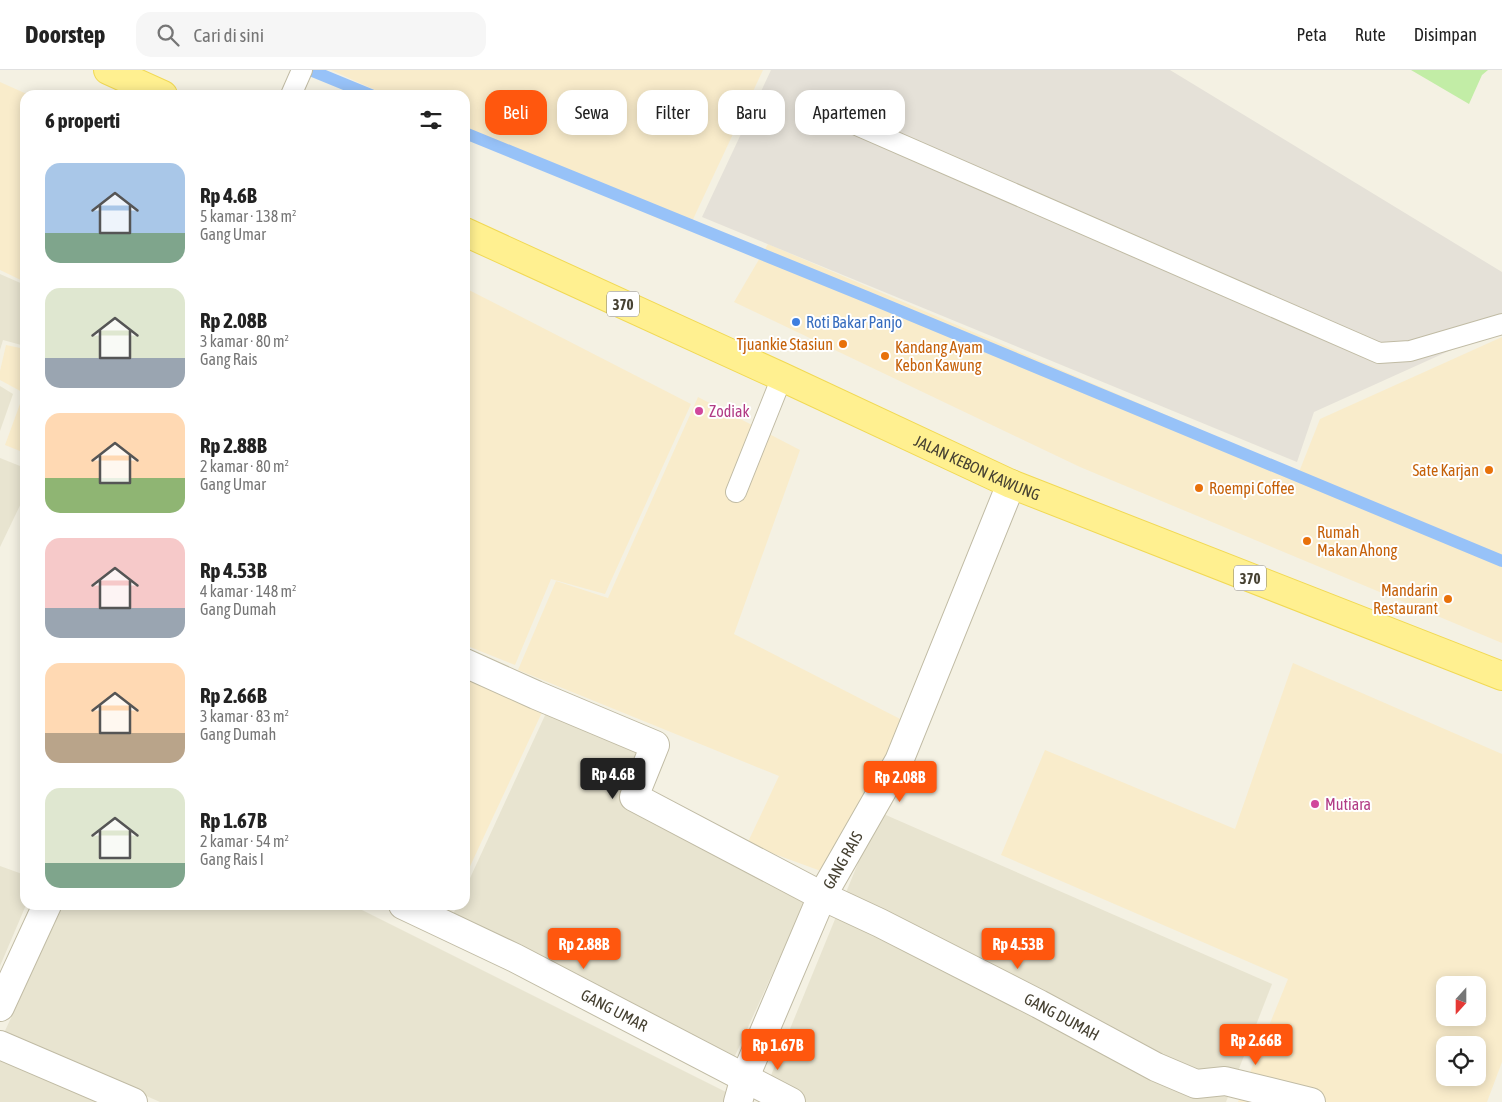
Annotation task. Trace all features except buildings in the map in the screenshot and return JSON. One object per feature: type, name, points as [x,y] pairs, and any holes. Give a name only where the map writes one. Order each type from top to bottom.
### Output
[{"type":"main road","points":[[108,70],[152,90]]},
{"type":"main road","name":"JALAN KEBON KAWUNG","points":[[470,234],[1011,484],[1498,673]]},
{"type":"street","name":"GANG RAIS","points":[[742,1090],[822,896],[899,761],[1011,484]]},
{"type":"street","name":"GANG DUMAH","points":[[470,665],[655,745],[634,797],[822,896],[880,923],[1039,1004],[1156,1067],[1193,1093],[1225,1080],[1311,1102]]},
{"type":"street","points":[[0,1007],[45,910]]},
{"type":"street","name":"GANG UMAR","points":[[414,910],[515,958],[742,1090],[791,1102]]},
{"type":"street","points":[[0,1045],[133,1102]]},
{"type":"lane","points":[[880,135],[1379,353],[1410,351],[1502,324]]},
{"type":"lane","points":[[736,492],[782,377]]},
{"type":"shaded area","points":[[331,70],[763,70],[754,90],[718,90],[718,135],[733,135],[688,230],[664,221],[470,133],[470,90],[375,90]]},
{"type":"shaded area","points":[[771,70],[1170,70],[1502,272],[1502,327],[1314,412],[1297,462],[702,217],[740,135],[785,135],[785,90],[762,90]]},
{"type":"shaded area","points":[[0,82],[20,91],[20,280],[0,270]]},
{"type":"shaded area","points":[[768,244],[1299,472],[1320,419],[1502,337],[1502,643],[1080,467],[734,302]]},
{"type":"shaded area","points":[[0,274],[20,283],[20,345],[3,340],[0,350]]},
{"type":"shaded area","points":[[470,291],[691,404],[605,594],[551,579],[515,665],[470,647]]},
{"type":"shaded area","points":[[6,345],[20,348],[20,391],[0,380],[0,371]]},
{"type":"shaded area","points":[[0,386],[13,394],[0,431]]},
{"type":"shaded area","points":[[698,397],[800,450],[734,634],[908,723],[840,878],[747,844],[779,776],[518,670],[556,581],[608,598]]},
{"type":"shaded area","points":[[20,404],[20,451],[5,445]]},
{"type":"shaded area","points":[[0,458],[20,466],[20,505],[0,547]]},
{"type":"shaded area","points":[[1293,663],[1502,754],[1502,1062],[1487,1102],[1238,1102],[1288,979],[1001,855],[1045,750],[1235,829]]},
{"type":"shaded area","points":[[470,674],[545,706],[470,866]]},
{"type":"shaded area","points":[[547,711],[640,753],[624,808],[806,900],[734,1058],[453,915],[455,910],[470,910],[470,878]]},
{"type":"shaded area","points":[[879,812],[1272,984],[1226,1102],[760,1102]]},
{"type":"shaded area","points":[[0,866],[20,873],[20,910],[24,910],[0,966]]},
{"type":"shaded area","points":[[61,910],[362,910],[728,1093],[724,1102],[160,1102],[4,1033]]},
{"type":"shaded area","points":[[0,1058],[102,1102],[0,1102]]},
{"type":"green space","points":[[1411,70],[1488,70],[1482,75],[1469,104]]},
{"type":"waterway","points":[[310,70],[359,90]]},
{"type":"waterway","points":[[470,135],[867,297],[1502,561]]},
{"type":"place","name":"Roti Bakar Panjo","points":[[796,322]]},
{"type":"place","name":"Tjuankie Stasiun","points":[[843,344]]},
{"type":"place","name":"Kandang Ayam Kebon Kawung","points":[[885,356]]},
{"type":"place","name":"Zodiak","points":[[699,411]]},
{"type":"place","name":"Sate Karjan","points":[[1489,470]]},
{"type":"place","name":"Roempi Coffee","points":[[1199,488]]},
{"type":"place","name":"Rumah Makan Ahong","points":[[1307,541]]},
{"type":"place","name":"Mandarin Restaurant","points":[[1448,599]]},
{"type":"place","name":"Mutiara","points":[[1315,804]]}]
